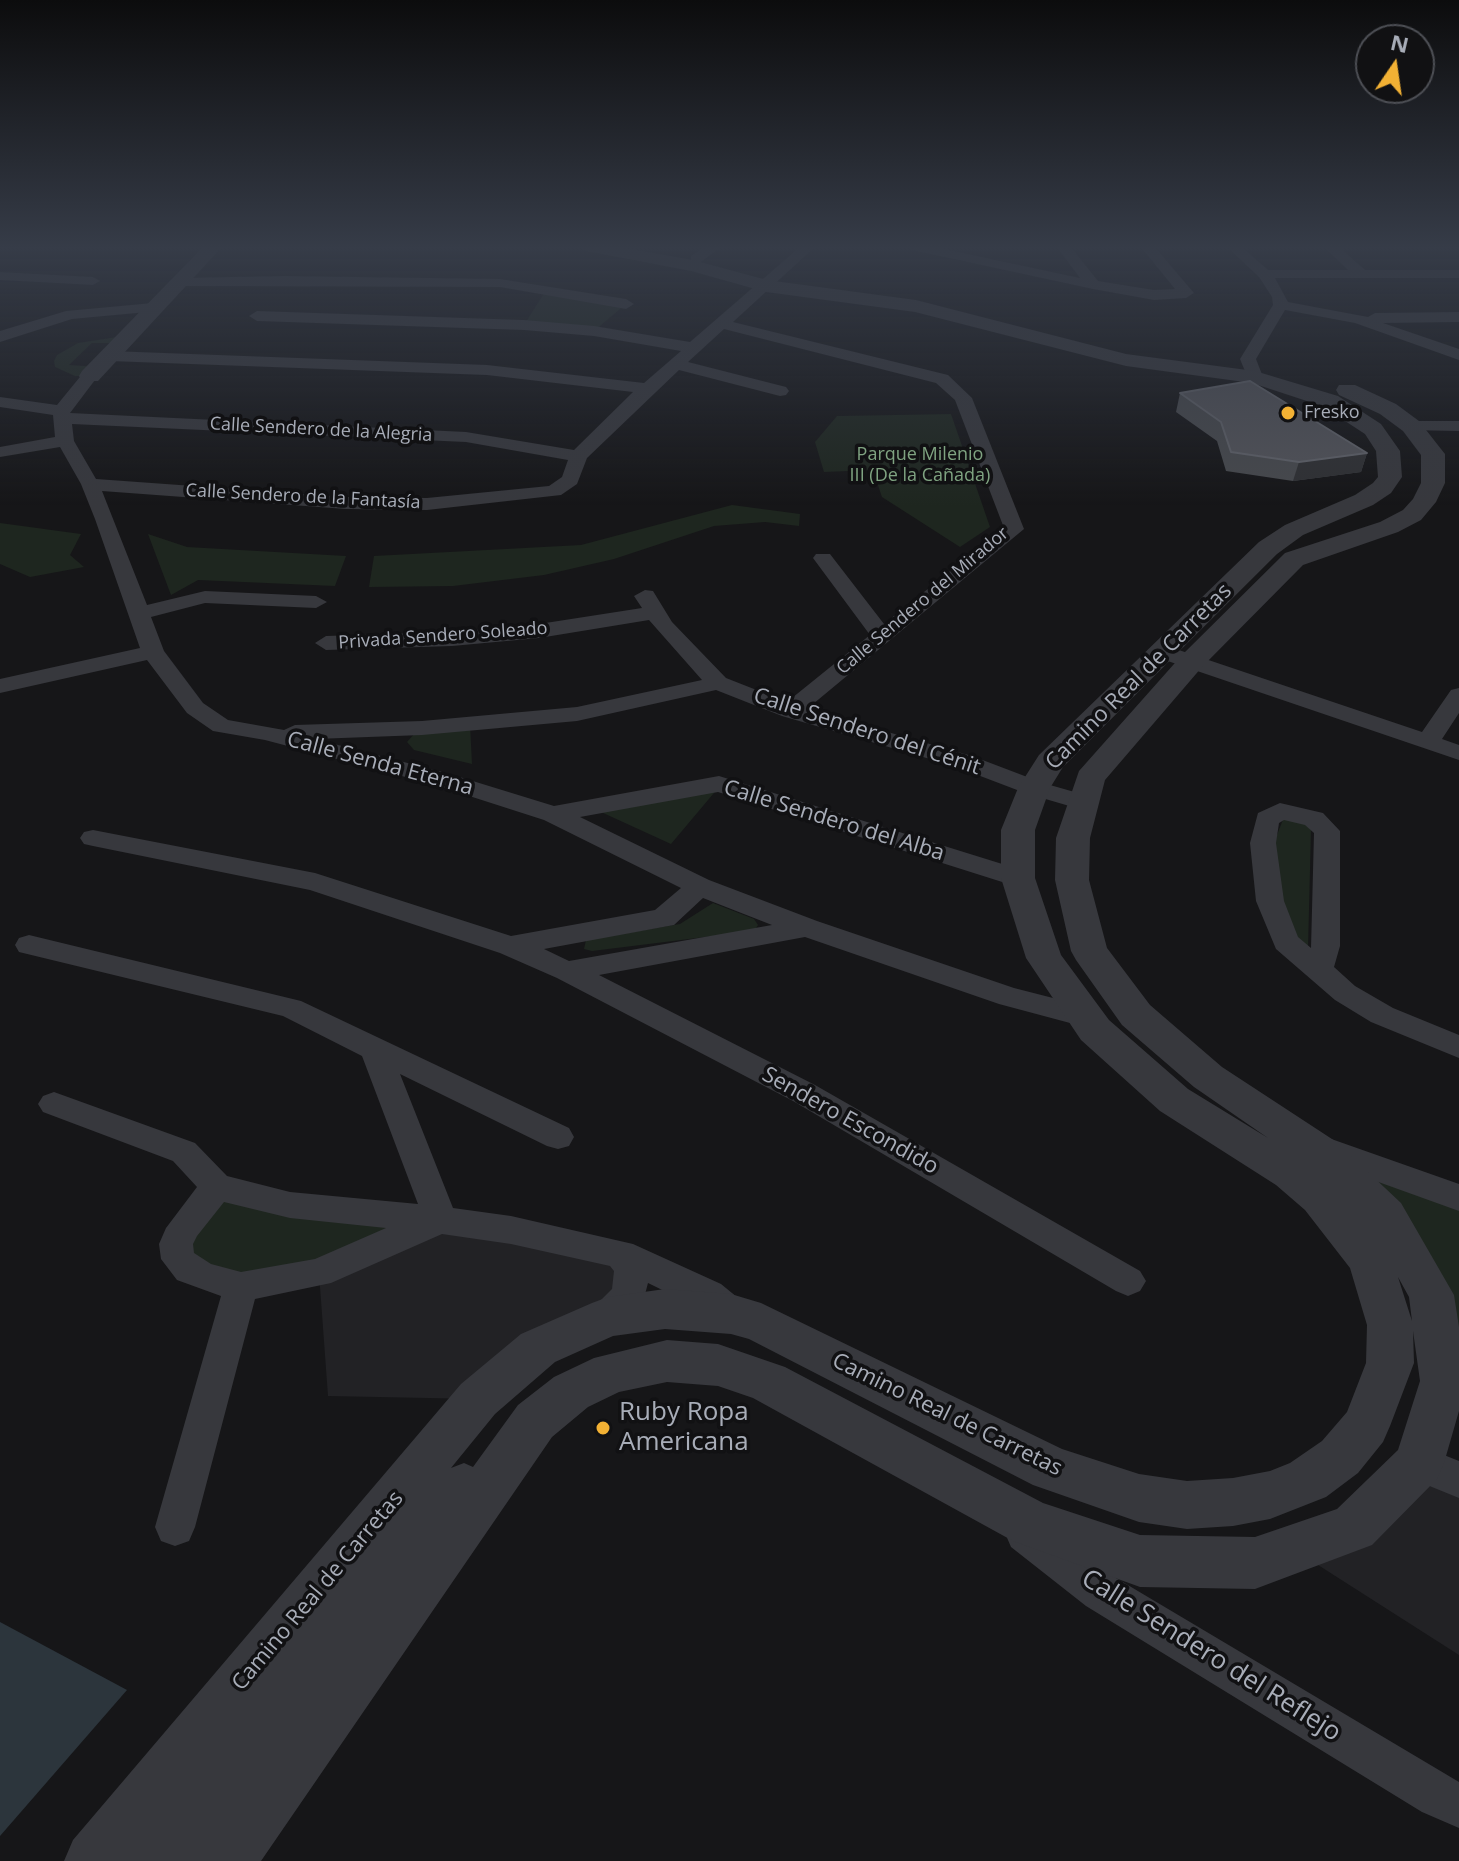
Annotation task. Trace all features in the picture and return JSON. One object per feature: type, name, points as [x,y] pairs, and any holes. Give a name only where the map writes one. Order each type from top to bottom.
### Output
[{"type":"street","points":[[62,414],[90,376],[131,333]]},
{"type":"street","points":[[605,333],[695,348]]},
{"type":"street","points":[[578,456],[713,333]]},
{"type":"street","name":"Calle Sendero del Mirador","points":[[758,333],[942,379],[963,398],[1014,529],[790,711]]},
{"type":"street","points":[[1020,333],[1126,360],[1252,368],[1352,402],[1417,433],[1459,440]]},
{"type":"street","points":[[1252,368],[1268,333]]},
{"type":"street","points":[[1397,333],[1459,355]]},
{"type":"street","points":[[110,356],[487,370],[648,389]]},
{"type":"street","points":[[676,364],[780,391]]},
{"type":"street","name":"Calle Sendero de la Alegria","points":[[0,402],[62,414],[466,437],[578,456]]},
{"type":"street","points":[[1352,402],[1388,451],[1390,476],[1400,488],[1411,490],[1433,483]]},
{"type":"street","name":"Calle Senda Eterna","points":[[62,414],[65,441],[90,484],[153,652],[195,708],[221,726],[266,733],[441,779],[553,814],[699,886],[807,928],[1009,997],[1085,1016]]},
{"type":"street","points":[[1417,433],[1459,426]]},
{"type":"street","points":[[1367,498],[1396,493],[1406,495],[1419,508],[1433,483],[1434,456],[1417,433]]},
{"type":"street","points":[[0,452],[65,441]]},
{"type":"street","name":"Calle Sendero de la Fantasía","points":[[90,484],[346,503],[427,504],[508,498],[563,488],[570,480],[578,456]]},
{"type":"street","name":"Camino Real de Carretas","points":[[1083,801],[1176,656],[1268,548],[1294,530],[1367,498],[1382,488],[1390,476]]},
{"type":"street","name":"Camino Real de Carretas","points":[[94,1861],[478,1399],[538,1348],[608,1317],[665,1309],[731,1314],[761,1323],[1051,1469],[1139,1498],[1187,1505],[1233,1502],[1270,1495],[1308,1480],[1340,1457],[1366,1426],[1390,1363],[1390,1325],[1370,1260],[1320,1198],[1291,1173],[1174,1100],[1095,1030],[1044,958],[1018,878],[1018,830],[1042,775],[1176,656],[1294,559],[1363,538],[1412,515],[1419,508]]},
{"type":"street","points":[[823,558],[882,636]]},
{"type":"street","points":[[139,613],[205,597],[316,602]]},
{"type":"street","name":"Privada Sendero Soleado","points":[[326,643],[481,636],[649,605]]},
{"type":"street","name":"Calle Sendero del Cénit","points":[[649,605],[718,683],[790,711],[963,761],[1042,775]]},
{"type":"street","points":[[0,686],[153,652]]},
{"type":"street","points":[[1176,656],[1459,753]]},
{"type":"street","points":[[266,733],[422,728],[577,714],[718,683]]},
{"type":"street","points":[[1428,742],[1459,695]]},
{"type":"street","points":[[1042,775],[1068,787],[1083,801]]},
{"type":"street","name":"Calle Sendero del Alba","points":[[553,814],[719,784],[1018,878]]},
{"type":"street","points":[[1022,821],[1045,809],[1064,811],[1083,801]]},
{"type":"street","points":[[158,1861],[515,1436],[571,1392],[611,1373],[667,1361],[718,1365],[768,1382],[1031,1524],[1140,1561],[1255,1563],[1354,1528],[1439,1472],[1452,1375],[1431,1295],[1386,1215],[1309,1144],[1208,1077],[1136,1015],[1089,951],[1072,880],[1073,838],[1083,801]]},
{"type":"street","points":[[1319,969],[1326,946],[1327,831],[1314,819],[1280,811],[1267,819],[1264,837],[1270,901],[1286,942],[1345,993],[1382,1015],[1459,1047]]},
{"type":"street","name":"Sendero Escondido","points":[[93,838],[315,882],[510,946],[567,971],[804,1093],[1128,1281]]},
{"type":"street","points":[[510,946],[664,918],[699,886]]},
{"type":"street","points":[[567,971],[807,928]]},
{"type":"street","points":[[29,945],[291,1008],[558,1137]]},
{"type":"street","points":[[376,1051],[441,1220]]},
{"type":"street","points":[[54,1104],[184,1152],[217,1187],[290,1205],[511,1230],[621,1254],[708,1295],[731,1314]]},
{"type":"street","points":[[1309,1144],[1459,1198]]},
{"type":"street","points":[[217,1187],[183,1228],[176,1244],[178,1259],[189,1270],[203,1277],[241,1287],[319,1273],[441,1220]]},
{"type":"street","points":[[608,1317],[629,1295],[632,1267],[621,1254]]},
{"type":"street","points":[[175,1527],[241,1287]]},
{"type":"street","points":[[225,1861],[515,1436]]},
{"type":"street","name":"Calle Sendero del Reflejo","points":[[973,1493],[1101,1592],[1438,1796],[1459,1805]]},
{"type":"shaded area","points":[[441,1220],[621,1254],[629,1295],[478,1399],[328,1396],[319,1273]]},
{"type":"shaded area","points":[[1419,1463],[1459,1480],[1459,1655],[1293,1549]]},
{"type":"shaded area","points":[[0,1622],[127,1690],[0,1836]]},
{"type":"green space","points":[[130,335],[122,343],[92,343],[69,365],[99,367],[90,376],[75,376],[55,367],[57,355],[78,343]]},
{"type":"green space","name":"Parque Milenio III (De la Cañada)","points":[[951,414],[990,527],[960,547],[882,497],[873,470],[824,472],[815,442],[837,416]]},
{"type":"green space","points":[[732,505],[800,514],[799,526],[765,522],[714,526],[614,559],[544,575],[453,586],[369,587],[374,556],[581,545]]},
{"type":"green space","points":[[0,523],[81,534],[70,555],[84,567],[30,577],[0,564]]},
{"type":"green space","points":[[148,534],[187,547],[346,556],[335,586],[198,580],[171,595]]},
{"type":"green space","points":[[470,724],[472,764],[414,750],[407,742],[414,734]]},
{"type":"green space","points":[[719,787],[671,844],[601,812]]},
{"type":"green space","points":[[1284,817],[1306,823],[1311,830],[1308,949],[1297,940],[1282,902],[1275,840]]},
{"type":"green space","points":[[713,903],[754,919],[758,925],[754,931],[592,951],[584,949],[586,940],[680,924]]},
{"type":"green space","points":[[1321,1152],[1459,1198],[1459,1369],[1431,1295]]},
{"type":"green space","points":[[217,1187],[441,1220],[319,1273],[203,1277],[183,1228]]},
{"type":"building","points":[[1250,381],[1367,453],[1299,462],[1231,452],[1221,422],[1180,393]]},
{"type":"place","name":"Fresko","points":[[1288,413]]},
{"type":"place","name":"Ruby Ropa Americana","points":[[603,1428]]}]
